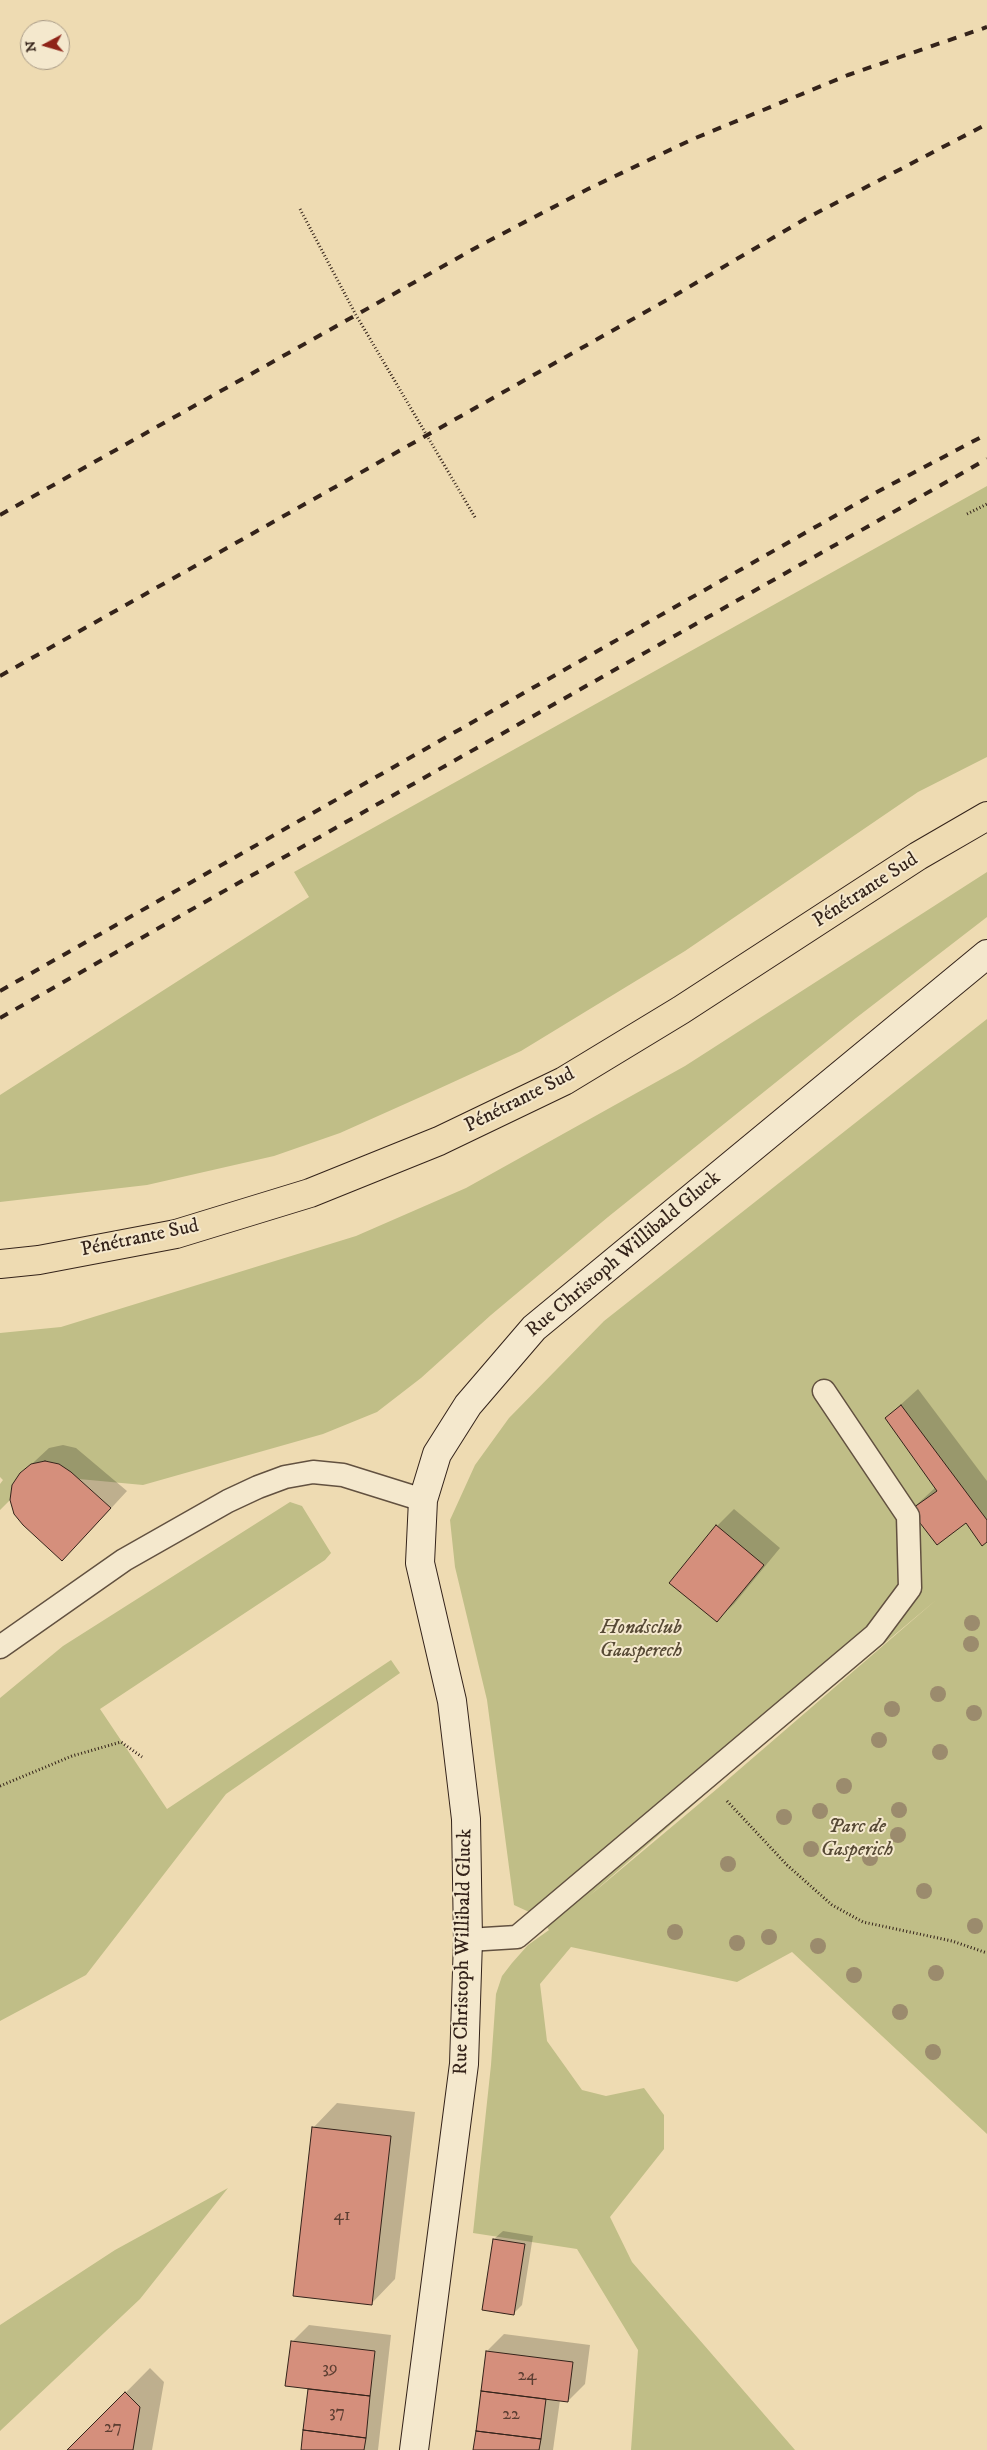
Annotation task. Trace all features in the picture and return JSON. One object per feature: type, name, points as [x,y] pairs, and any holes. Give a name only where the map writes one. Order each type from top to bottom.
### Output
[{"type":"highway","name":"Pénétrante Sud","points":[[0,1264],[39,1260],[176,1234],[310,1193],[439,1141],[564,1081],[681,1010],[918,856],[987,816]]},
{"type":"street","name":"Rue Christoph Willibald Gluck","points":[[414,2450],[464,2064],[468,1940],[466,1819],[452,1701],[420,1563],[423,1500],[437,1454],[468,1405],[534,1328],[987,954]]},
{"type":"lane","points":[[468,1940],[517,1937],[875,1635],[910,1588],[908,1516],[824,1391]]},
{"type":"lane","points":[[0,1647],[124,1560],[258,1486],[285,1477],[314,1472],[342,1475],[423,1500]]},
{"type":"path","points":[[300,209],[356,315],[476,519]]},
{"type":"path","points":[[967,514],[987,504]]},
{"type":"path","points":[[0,1786],[72,1756],[121,1742],[142,1757]]},
{"type":"path","points":[[727,1801],[786,1865],[832,1906],[863,1922],[952,1941],[987,1953]]},
{"type":"green space","points":[[987,486],[987,757],[918,792],[685,951],[521,1051],[425,1095],[340,1133],[274,1156],[147,1185],[0,1202],[0,1095],[309,897],[294,872]]},
{"type":"green space","points":[[987,872],[987,917],[856,1018],[608,1217],[491,1315],[421,1378],[377,1412],[323,1434],[143,1485],[79,1479],[59,1464],[45,1461],[31,1464],[20,1473],[12,1485],[10,1500],[0,1510],[0,1484],[3,1480],[0,1477],[0,1333],[61,1327],[356,1236],[466,1188],[685,1066]]},
{"type":"green space","points":[[987,1019],[987,2134],[792,1952],[737,1982],[571,1947],[540,1984],[547,2041],[582,2090],[606,2096],[644,2088],[664,2115],[664,2149],[610,2217],[632,2262],[795,2450],[631,2450],[638,2350],[577,2249],[473,2233],[491,2065],[496,1994],[502,1976],[512,1963],[528,1945],[549,1930],[540,1917],[514,1905],[487,1700],[455,1567],[450,1520],[475,1465],[509,1418],[604,1321]],"holes":[[[936,1600],[588,1897],[716,1785]]]},
{"type":"green space","points":[[290,1502],[302,1506],[331,1553],[325,1560],[100,1709],[167,1809],[391,1660],[400,1673],[226,1794],[86,1975],[0,2021],[0,1698],[63,1646]]},
{"type":"green space","points":[[228,2188],[140,2299],[0,2431],[0,2325],[115,2250]]},
{"type":"building","points":[[901,1405],[987,1520],[987,1542],[982,1546],[966,1523],[937,1545],[910,1510],[937,1491],[885,1418]]},
{"type":"building","points":[[45,1461],[59,1464],[71,1472],[111,1508],[62,1561],[23,1525],[14,1514],[10,1500],[12,1485],[20,1473],[31,1464]]},
{"type":"building","points":[[716,1525],[764,1565],[717,1622],[669,1583]]},
{"type":"building","points":[[312,2127],[391,2136],[372,2305],[293,2296]]},
{"type":"building","points":[[493,2239],[525,2244],[514,2315],[482,2310]]},
{"type":"building","points":[[291,2341],[375,2351],[370,2396],[285,2386]]},
{"type":"building","points":[[486,2351],[573,2362],[568,2402],[481,2391]]},
{"type":"building","points":[[308,2389],[370,2396],[366,2438],[303,2430]]},
{"type":"building","points":[[481,2391],[546,2399],[541,2439],[476,2431]]},
{"type":"building","points":[[125,2392],[140,2407],[133,2450],[67,2450]]},
{"type":"building","points":[[303,2430],[366,2438],[364,2450],[301,2450]]},
{"type":"building","points":[[476,2431],[541,2439],[539,2450],[473,2450]]},
{"type":"railway","points":[[0,515],[479,246],[588,189],[693,139],[848,75],[987,27]]},
{"type":"railway","points":[[0,676],[672,297],[805,219],[987,124]]},
{"type":"railway","points":[[0,991],[877,492],[987,434]]},
{"type":"railway","points":[[0,1018],[987,459]]},
{"type":"park label","name":"Hondsclub Gaasperech","points":[[641,1640]]},
{"type":"park label","name":"Parc de Gasperich","points":[[857,1840]]}]
